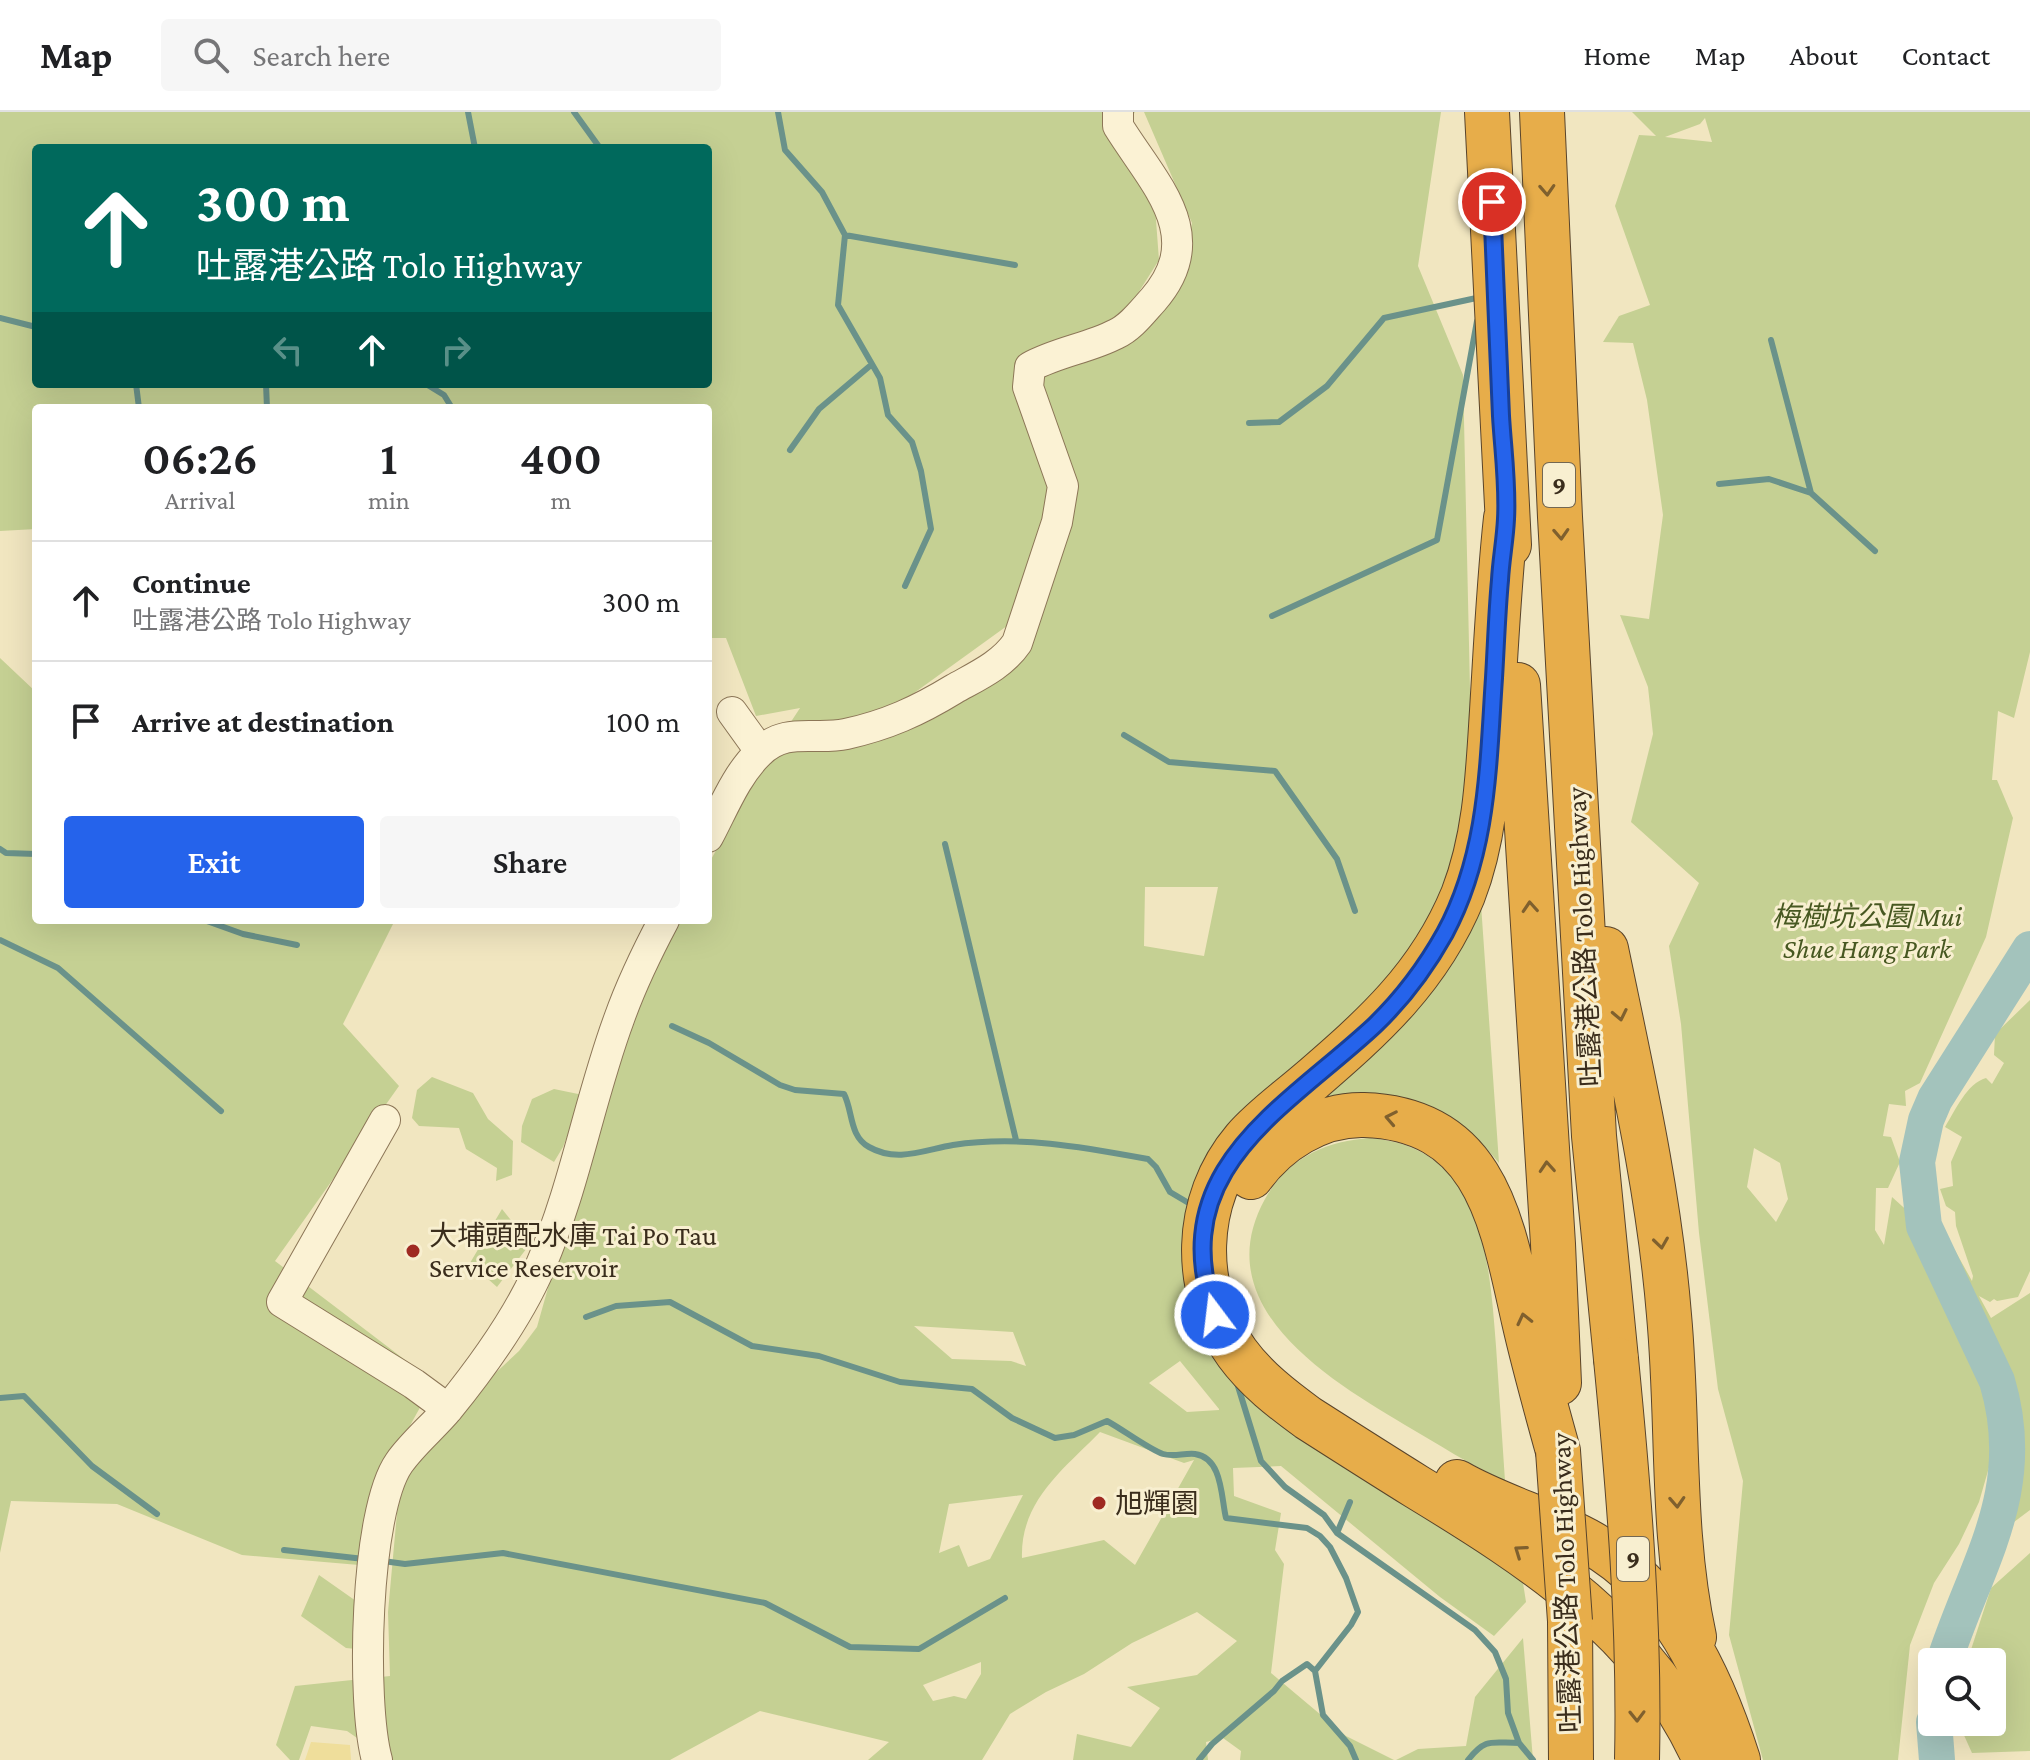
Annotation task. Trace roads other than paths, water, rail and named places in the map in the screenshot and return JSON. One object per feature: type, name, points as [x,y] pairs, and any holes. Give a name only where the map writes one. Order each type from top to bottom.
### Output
[{"type":"highway","name":"吐露港公路 Tolo Highway","points":[[1487,112],[1506,518],[1513,582],[1546,1362],[1558,1451],[1570,1621],[1571,1760]]},
{"type":"highway","name":"吐露港公路 Tolo Highway","points":[[1542,112],[1594,1136],[1631,1519],[1636,1619],[1637,1760]]},
{"type":"highway","points":[[1506,518],[1486,800],[1480,839],[1463,894],[1426,964],[1390,1010],[1254,1130],[1234,1153],[1219,1180],[1206,1224],[1203,1255],[1207,1285],[1215,1315],[1229,1343],[1262,1381],[1308,1418],[1520,1551],[1604,1618],[1641,1658],[1715,1757]]},
{"type":"highway","points":[[1579,859],[1602,933],[1646,1142],[1669,1317],[1680,1558],[1715,1757]]},
{"type":"highway","points":[[1546,1362],[1495,1206],[1473,1168],[1442,1138],[1402,1120],[1379,1116],[1352,1115],[1331,1119],[1309,1127],[1286,1141],[1267,1157],[1247,1184],[1229,1232],[1228,1272],[1233,1294],[1247,1325],[1276,1362],[1331,1404],[1464,1486],[1588,1541],[1612,1556],[1654,1592],[1673,1617],[1701,1670]]},
{"type":"lane","points":[[712,829],[742,773],[760,751],[793,734],[845,734],[900,719],[980,676],[1010,653],[1017,643],[1057,522],[1063,486],[1028,387],[1030,367],[1118,333],[1139,316],[1167,284],[1176,260],[1177,230],[1165,197],[1118,126],[1118,112]]},
{"type":"lane","points":[[732,712],[760,751]]},
{"type":"lane","points":[[377,1760],[368,1703],[372,1573],[378,1521],[398,1463],[448,1409],[508,1327],[540,1268],[555,1229],[618,1020],[662,924]]},
{"type":"lane","points":[[614,969],[646,953]]},
{"type":"lane","points":[[385,1120],[282,1302],[414,1384],[448,1409]]},
{"type":"waterway","points":[[468,112],[474,144]]},
{"type":"waterway","points":[[574,112],[597,144]]},
{"type":"waterway","points":[[778,112],[785,150],[822,192],[845,235],[838,305],[880,378],[888,415],[912,442],[921,471],[931,529],[905,586]]},
{"type":"waterway","points":[[845,235],[1015,265]]},
{"type":"waterway","points":[[1249,423],[1279,422],[1327,386],[1384,318],[1481,297]]},
{"type":"waterway","points":[[0,318],[32,326]]},
{"type":"waterway","points":[[1272,616],[1437,540],[1477,321]]},
{"type":"waterway","points":[[1771,340],[1811,493],[1875,551]]},
{"type":"waterway","points":[[790,450],[819,409],[871,365]]},
{"type":"waterway","points":[[136,388],[138,404]]},
{"type":"waterway","points":[[266,388],[267,404]]},
{"type":"waterway","points":[[433,388],[444,395],[450,404]]},
{"type":"waterway","points":[[1719,484],[1769,479],[1811,493]]},
{"type":"waterway","points":[[1124,735],[1169,762],[1275,771],[1337,859],[1355,911]]},
{"type":"waterway","points":[[945,844],[1016,1140]]},
{"type":"waterway","points":[[0,849],[6,853],[32,854]]},
{"type":"waterway","points":[[215,924],[243,934],[297,945]]},
{"type":"waterway","points":[[0,940],[58,968],[221,1111]]},
{"type":"waterway","points":[[1949,1648],[1995,1526],[2007,1457],[2006,1421],[1997,1381],[1924,1226],[1917,1162],[1926,1120],[1935,1099],[2030,949]]},
{"type":"waterway","points":[[672,1026],[709,1043],[780,1085],[795,1090],[844,1094],[858,1136],[879,1152],[900,1155],[953,1145],[1002,1141],[1099,1150],[1148,1159],[1170,1192],[1192,1205]]},
{"type":"waterway","points":[[586,1317],[616,1306],[670,1302],[752,1346],[819,1356],[900,1382],[972,1389],[1012,1418],[1055,1438],[1074,1435],[1107,1421],[1163,1454],[1204,1457],[1216,1471],[1226,1518],[1307,1528],[1330,1547],[1346,1578],[1358,1612],[1315,1671],[1323,1715],[1350,1746],[1356,1760]]},
{"type":"waterway","points":[[1237,1383],[1261,1461],[1285,1487],[1324,1515],[1337,1533],[1475,1630],[1495,1652],[1506,1679],[1508,1713],[1519,1743]]},
{"type":"waterway","points":[[0,1398],[24,1396],[92,1466],[157,1514]]},
{"type":"waterway","points":[[1337,1533],[1350,1502]]},
{"type":"waterway","points":[[284,1550],[364,1559]]},
{"type":"waterway","points":[[383,1561],[405,1564],[503,1553],[765,1603],[850,1647],[919,1649],[1005,1598]]},
{"type":"waterway","points":[[1199,1760],[1212,1744],[1282,1681],[1307,1664],[1315,1671]]},
{"type":"waterway","points":[[1935,1736],[1937,1760]]},
{"type":"waterway","points":[[1468,1760],[1480,1748],[1496,1742],[1519,1743],[1533,1760]]},
{"type":"place","name":"大埔頭配水庫 Tai Po Tau Service Reservoir","points":[[413,1251]]},
{"type":"place","name":"旭輝園","points":[[1099,1503]]},
{"type":"park label","name":"梅樹坑公園 Mui Shue Hang Park","points":[[1867,932]]}]
